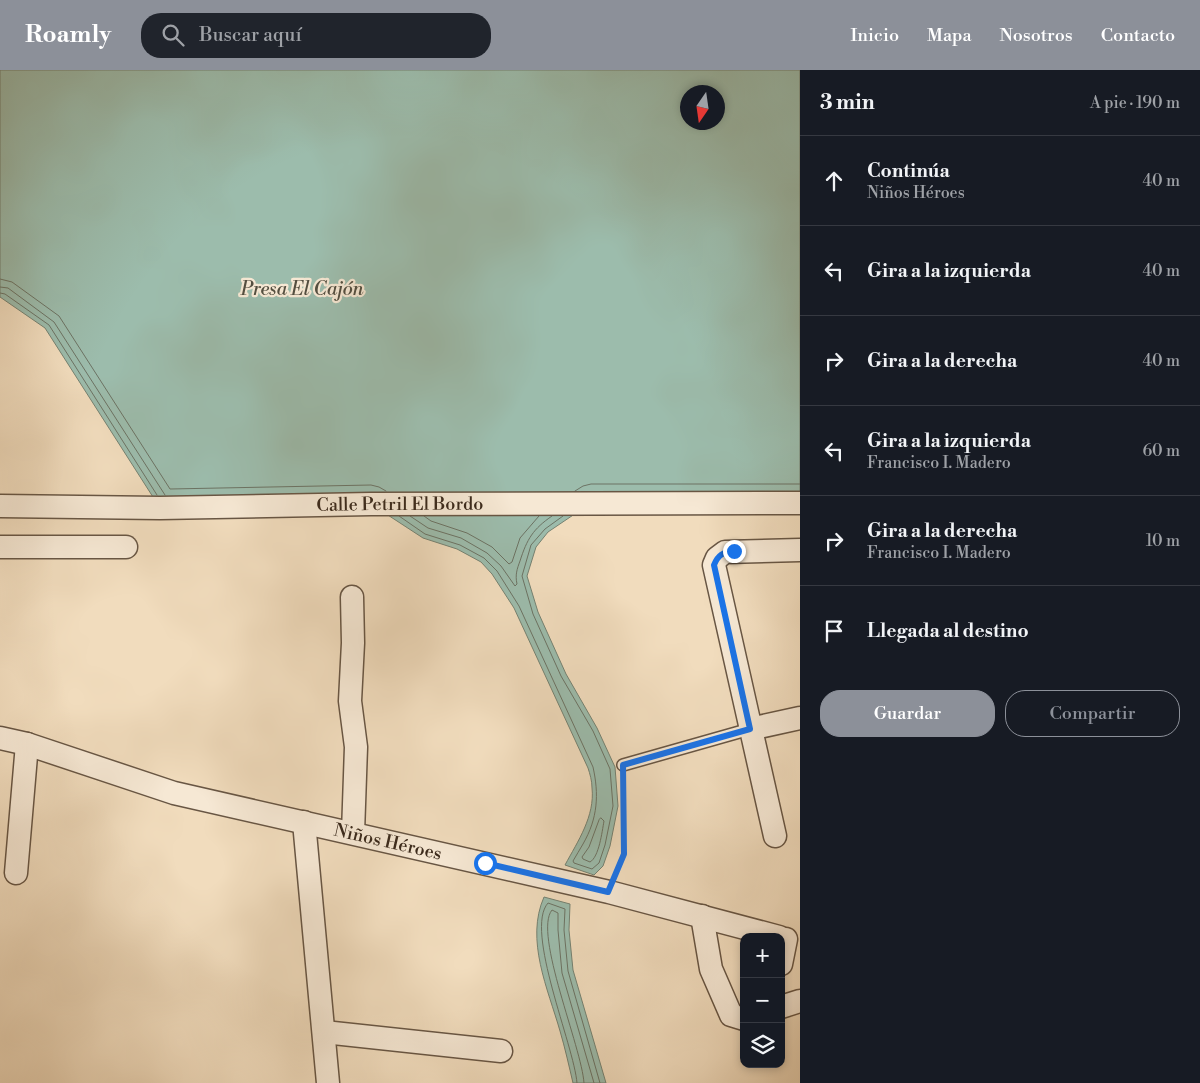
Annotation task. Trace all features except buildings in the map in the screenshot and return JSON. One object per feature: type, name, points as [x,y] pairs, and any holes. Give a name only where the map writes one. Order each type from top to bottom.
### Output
[{"type":"street","name":"Calle Petril El Bordo","points":[[0,506],[160,508],[371,504],[800,503]]},
{"type":"street","points":[[0,547],[126,547]]},
{"type":"street","points":[[775,836],[714,565],[717,558],[725,552],[800,550]]},
{"type":"street","points":[[352,597],[353,643],[350,701],[356,747],[353,834]]},
{"type":"street","points":[[750,729],[800,718]]},
{"type":"street","name":"Niños Héroes","points":[[0,738],[27,744],[174,793],[608,892],[787,939]]},
{"type":"street","points":[[16,873],[27,744]]},
{"type":"street","points":[[304,822],[328,1083]]},
{"type":"street","points":[[702,916],[711,969],[731,1015],[740,1017]]},
{"type":"street","points":[[785,1006],[800,1001]]},
{"type":"street","points":[[324,1032],[501,1051]]},
{"type":"lane","points":[[623,765],[750,729]]},
{"type":"path","points":[[608,892],[624,854],[623,765]]},
{"type":"water","name":"Presa El Cajón","points":[[0,70],[800,70],[800,503],[591,503],[548,532],[536,547],[527,576],[538,612],[566,674],[597,728],[615,767],[618,806],[610,846],[603,866],[594,875],[565,865],[580,837],[591,808],[592,785],[588,768],[514,608],[492,574],[481,562],[457,549],[423,538],[371,504],[160,508],[45,328],[0,297]]},
{"type":"water","points":[[544,897],[570,904],[569,930],[573,970],[606,1083],[573,1083],[562,1037],[540,964],[537,930],[539,913]]},
{"type":"route","points":[[485,863],[608,892],[624,854],[623,765],[750,729],[714,565],[717,558],[725,552],[734,551]]}]
